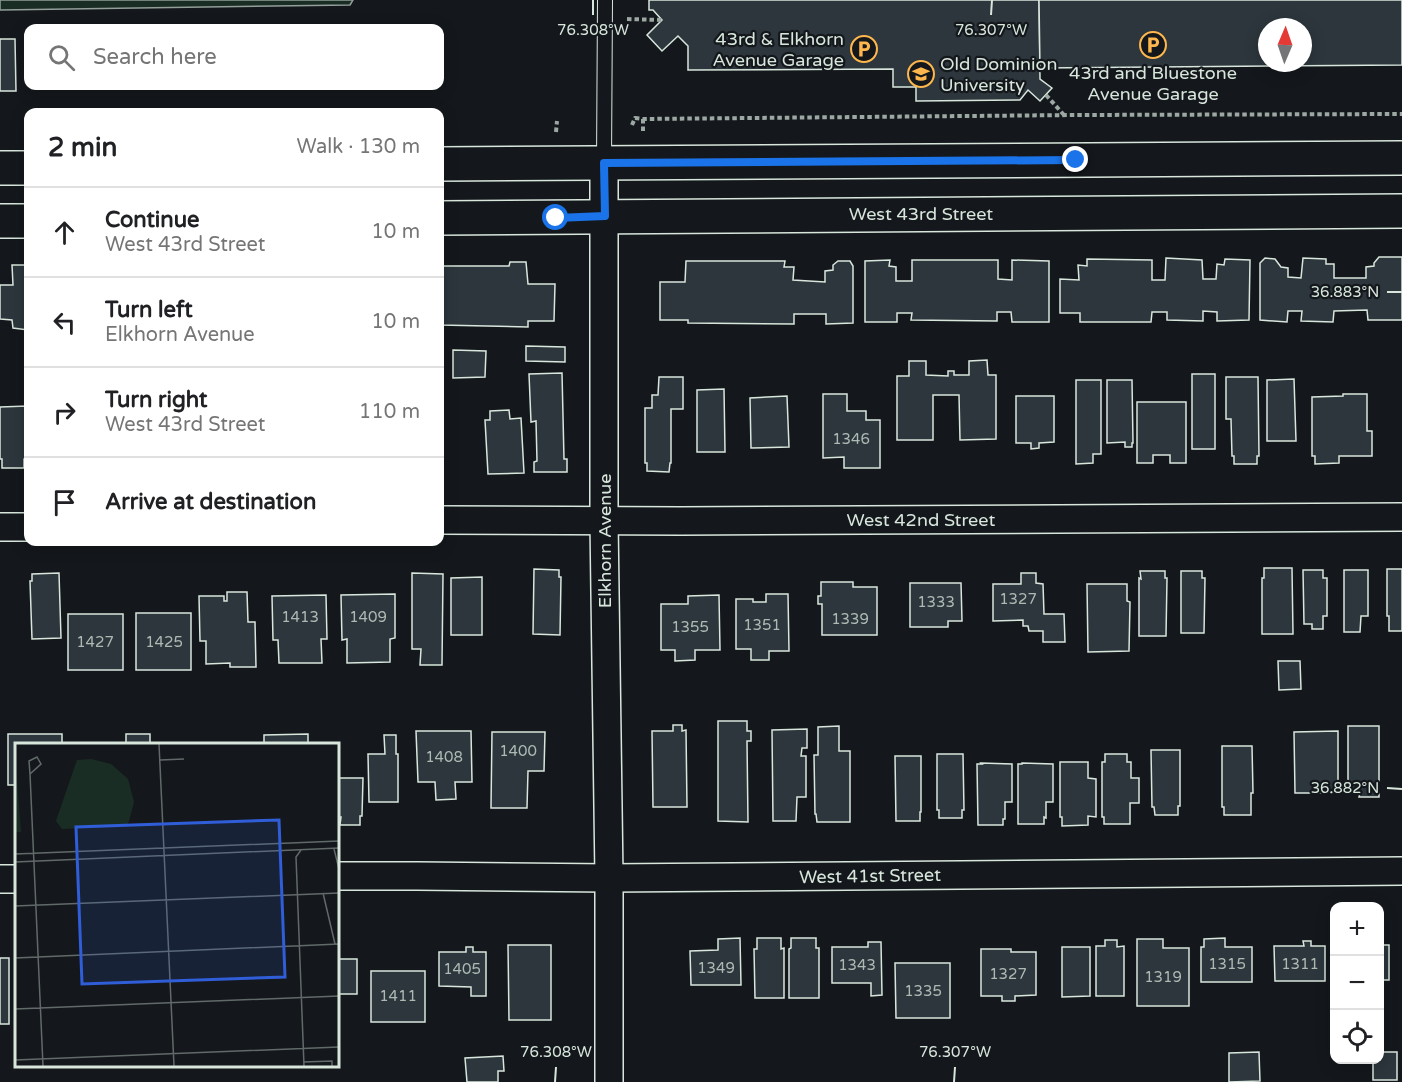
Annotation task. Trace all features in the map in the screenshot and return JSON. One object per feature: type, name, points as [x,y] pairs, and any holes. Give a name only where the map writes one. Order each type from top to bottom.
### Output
[{"type":"street","points":[[444,164],[1402,158]]},
{"type":"street","name":"Elkhorn Avenue","points":[[604,163],[604,521],[609,878],[609,1082]]},
{"type":"street","points":[[0,168],[24,168]]},
{"type":"street","name":"West 43rd Street","points":[[444,218],[1402,211]]},
{"type":"street","points":[[0,221],[24,221]]},
{"type":"street","name":"West 42nd Street","points":[[444,520],[1402,517]]},
{"type":"street","points":[[0,527],[24,527]]},
{"type":"street","name":"West 41st Street","points":[[339,876],[609,878],[1402,871]]},
{"type":"lane","name":"Elkhorn Avenue","points":[[604,163],[605,0]]},
{"type":"path","points":[[626,19],[662,20]]},
{"type":"path","points":[[1046,95],[1065,115]]},
{"type":"path","points":[[632,125],[635,118],[1402,114]]},
{"type":"path","points":[[556,132],[557,121]]},
{"type":"green space","points":[[0,0],[353,0],[350,5],[0,10]]},
{"type":"building","name":"43rd & Elkhorn Avenue Garage","points":[[649,0],[1039,0],[1040,79],[1052,88],[1040,101],[1028,90],[1020,100],[916,101],[916,87],[893,87],[893,69],[688,70],[688,46],[678,36],[662,51],[647,35],[662,20],[653,10],[649,10]]},
{"type":"building","name":"43rd and Bluestone Avenue Garage","points":[[1039,0],[1402,0],[1402,65],[1312,66],[1312,18],[1258,18],[1258,66],[1040,68]]},
{"type":"building","points":[[0,39],[15,39],[16,91],[0,91]]},
{"type":"building","points":[[1379,257],[1402,257],[1402,320],[1368,320],[1367,310],[1334,311],[1333,322],[1301,321],[1302,311],[1288,311],[1287,322],[1260,320],[1260,263],[1265,258],[1275,259],[1281,267],[1288,268],[1288,277],[1301,278],[1303,258],[1326,259],[1326,264],[1334,264],[1334,278],[1366,278],[1366,267],[1374,266]]},
{"type":"building","points":[[1166,258],[1202,260],[1203,279],[1216,279],[1217,264],[1224,265],[1225,259],[1250,260],[1249,320],[1217,321],[1217,312],[1203,311],[1203,321],[1167,320],[1167,312],[1152,312],[1151,322],[1080,322],[1080,313],[1060,313],[1060,279],[1079,280],[1078,265],[1087,266],[1087,259],[1152,260],[1152,280],[1165,280]]},
{"type":"building","points":[[890,260],[889,266],[896,267],[896,281],[912,281],[912,260],[998,260],[998,279],[1012,280],[1012,260],[1049,261],[1049,322],[1012,322],[1011,312],[997,312],[997,321],[911,320],[912,313],[897,313],[897,322],[865,322],[865,261]]},
{"type":"building","points":[[686,261],[785,261],[784,267],[794,267],[793,280],[825,282],[825,271],[833,270],[833,265],[838,261],[850,261],[853,266],[853,323],[826,324],[826,314],[794,314],[794,324],[688,323],[688,320],[660,320],[660,282],[685,282]]},
{"type":"building","points":[[510,262],[526,262],[528,284],[555,284],[554,321],[528,321],[528,327],[444,325],[444,266],[509,266]]},
{"type":"building","points":[[12,265],[24,265],[24,329],[13,328],[12,320],[0,319],[0,285],[13,285]]},
{"type":"building","points":[[526,346],[565,347],[565,362],[526,361]]},
{"type":"building","points":[[453,350],[486,351],[485,377],[453,378]]},
{"type":"building","points":[[987,360],[988,375],[996,375],[996,439],[960,440],[959,395],[933,395],[933,440],[897,440],[897,376],[909,376],[909,361],[926,361],[926,375],[948,376],[948,371],[954,371],[954,375],[969,375],[969,361]]},
{"type":"building","points":[[562,373],[564,459],[567,459],[567,472],[534,472],[534,462],[537,461],[536,421],[531,422],[529,374]]},
{"type":"building","points":[[1192,374],[1215,374],[1215,449],[1192,449]]},
{"type":"building","points":[[659,377],[683,377],[683,409],[671,409],[669,472],[647,471],[647,463],[645,463],[645,408],[652,408],[652,395],[658,395]]},
{"type":"building","points":[[1226,377],[1258,377],[1259,456],[1257,456],[1257,464],[1234,464],[1231,419],[1226,419]]},
{"type":"building","points":[[1294,379],[1296,441],[1267,441],[1267,380]]},
{"type":"building","points":[[1076,380],[1101,380],[1101,454],[1093,454],[1093,463],[1076,464]]},
{"type":"building","points":[[1107,380],[1132,380],[1132,447],[1125,447],[1125,442],[1107,443]]},
{"type":"building","points":[[724,389],[725,452],[697,452],[697,390]]},
{"type":"building","points":[[823,394],[847,394],[847,411],[866,411],[866,420],[880,420],[880,468],[844,468],[844,457],[823,458]]},
{"type":"building","points":[[1343,394],[1367,394],[1367,431],[1372,431],[1372,456],[1339,456],[1339,463],[1315,464],[1315,456],[1312,456],[1312,397],[1343,396]]},
{"type":"building","points":[[787,396],[789,447],[751,448],[750,398]]},
{"type":"building","points":[[1016,396],[1054,396],[1054,442],[1039,443],[1039,448],[1031,449],[1031,443],[1016,443]]},
{"type":"building","points":[[1137,402],[1186,402],[1186,463],[1170,463],[1170,455],[1153,455],[1153,463],[1137,463]]},
{"type":"building","points":[[24,406],[24,468],[2,468],[0,407]]},
{"type":"building","points":[[509,410],[510,419],[521,418],[524,473],[488,474],[485,420],[490,420],[490,411]]},
{"type":"building","points":[[1264,568],[1292,568],[1293,634],[1262,634]]},
{"type":"building","points":[[534,569],[559,570],[559,577],[561,577],[560,635],[533,634]]},
{"type":"building","points":[[1387,569],[1402,569],[1402,631],[1389,631]]},
{"type":"building","points":[[1303,570],[1323,570],[1323,578],[1327,578],[1327,616],[1323,616],[1323,629],[1312,629],[1312,624],[1304,624]]},
{"type":"building","points":[[1344,570],[1368,570],[1368,616],[1361,616],[1360,632],[1344,632]]},
{"type":"building","points":[[1140,571],[1165,571],[1165,578],[1167,578],[1166,636],[1139,636]]},
{"type":"building","points":[[1181,571],[1202,571],[1202,578],[1205,578],[1204,633],[1181,633]]},
{"type":"building","points":[[59,573],[61,638],[32,639],[30,581],[32,581],[32,574]]},
{"type":"building","points":[[412,573],[443,574],[442,665],[420,665],[421,649],[412,649]]},
{"type":"building","points":[[1021,573],[1036,573],[1036,583],[1043,584],[1044,614],[1064,614],[1065,642],[1043,642],[1043,631],[1029,631],[1028,626],[1023,626],[1023,620],[993,621],[993,584],[1021,584]]},
{"type":"building","points":[[482,577],[482,635],[451,635],[451,578]]},
{"type":"building","points":[[821,582],[853,582],[853,587],[877,587],[877,635],[822,635],[822,604],[818,604],[818,596],[821,596]]},
{"type":"building","points":[[910,583],[961,583],[962,621],[948,621],[948,627],[910,627]]},
{"type":"building","points":[[1087,584],[1127,584],[1127,601],[1130,602],[1129,651],[1088,652]]},
{"type":"building","points":[[227,592],[247,592],[248,622],[255,622],[256,667],[230,667],[230,663],[206,664],[206,641],[200,641],[199,596],[224,596],[224,601],[227,601]]},
{"type":"building","points":[[395,594],[395,638],[390,639],[390,662],[347,663],[347,639],[342,640],[341,595]]},
{"type":"building","points":[[766,594],[788,594],[789,651],[769,651],[769,660],[751,660],[751,649],[736,649],[736,599],[766,602]]},
{"type":"building","points":[[326,595],[327,639],[321,639],[322,663],[279,663],[278,640],[273,640],[272,596]]},
{"type":"building","points":[[719,595],[720,650],[695,650],[695,660],[675,661],[675,650],[661,650],[661,604],[688,604],[688,596]]},
{"type":"building","points":[[136,613],[191,613],[191,670],[136,670]]},
{"type":"building","points":[[68,614],[123,614],[123,670],[68,670]]},
{"type":"building","points":[[1278,661],[1300,661],[1301,689],[1279,690]]},
{"type":"building","points":[[718,721],[747,721],[747,731],[751,731],[751,741],[747,741],[748,822],[718,821]]},
{"type":"building","points":[[673,725],[682,725],[682,731],[686,730],[687,807],[653,807],[652,731],[673,731]]},
{"type":"building","points":[[839,726],[839,751],[850,751],[850,822],[817,822],[814,755],[818,755],[818,727]]},
{"type":"building","points":[[1348,726],[1379,726],[1379,797],[1359,797],[1360,793],[1348,793]]},
{"type":"building","points":[[807,729],[807,748],[802,748],[801,756],[806,756],[806,797],[797,797],[796,821],[773,821],[772,730]]},
{"type":"building","points":[[416,731],[471,731],[472,782],[455,782],[456,799],[436,800],[435,782],[418,782]]},
{"type":"building","points":[[1338,731],[1338,793],[1295,793],[1294,732]]},
{"type":"building","points":[[492,732],[545,732],[544,771],[528,771],[527,808],[491,808]]},
{"type":"building","points":[[8,734],[62,734],[62,743],[15,743],[15,785],[8,785]]},
{"type":"building","points":[[126,734],[150,734],[150,743],[126,743]]},
{"type":"building","points":[[308,734],[308,743],[264,743],[264,735]]},
{"type":"building","points":[[384,735],[396,735],[398,802],[369,802],[368,754],[385,754]]},
{"type":"building","points":[[1222,746],[1252,746],[1251,815],[1224,815]]},
{"type":"building","points":[[1151,750],[1180,750],[1178,815],[1155,815],[1154,807],[1152,807]]},
{"type":"building","points":[[937,754],[963,754],[964,810],[962,810],[962,818],[939,818]]},
{"type":"building","points":[[1105,754],[1127,754],[1127,762],[1131,762],[1131,778],[1139,778],[1139,803],[1130,803],[1130,824],[1104,824],[1102,762],[1105,762]]},
{"type":"building","points":[[895,756],[921,756],[920,821],[896,821]]},
{"type":"building","points":[[1060,762],[1088,762],[1088,778],[1096,779],[1096,817],[1088,816],[1088,825],[1062,826]]},
{"type":"building","points":[[977,764],[1012,764],[1012,802],[1005,802],[1003,825],[978,825]]},
{"type":"building","points":[[1018,764],[1053,764],[1053,802],[1046,802],[1044,824],[1018,824]]},
{"type":"building","points":[[339,778],[363,778],[360,825],[340,825],[341,817],[339,817]]},
{"type":"building","points":[[740,938],[741,985],[691,985],[690,951],[718,950],[718,939]]},
{"type":"building","points":[[757,938],[781,938],[781,949],[784,948],[784,998],[755,998],[754,949],[757,949]]},
{"type":"building","points":[[791,938],[816,938],[816,948],[819,948],[819,998],[789,998]]},
{"type":"building","points":[[1225,938],[1225,947],[1252,947],[1252,982],[1201,982],[1201,947],[1204,947],[1204,939]]},
{"type":"building","points":[[1137,939],[1163,939],[1163,948],[1189,948],[1189,1006],[1137,1006]]},
{"type":"building","points":[[1105,940],[1117,940],[1117,947],[1124,946],[1124,996],[1096,996],[1096,946],[1105,946]]},
{"type":"building","points":[[1303,941],[1311,941],[1311,946],[1325,946],[1325,981],[1275,981],[1274,946],[1304,946]]},
{"type":"building","points":[[868,942],[881,942],[882,995],[871,996],[871,983],[832,983],[832,947],[868,947]]},
{"type":"building","points":[[508,945],[551,945],[551,1020],[509,1020]]},
{"type":"building","points":[[1384,945],[1389,945],[1389,980],[1384,980]]},
{"type":"building","points":[[466,947],[473,947],[473,952],[486,952],[486,996],[471,996],[471,987],[439,986],[439,952],[466,952]]},
{"type":"building","points":[[1062,947],[1090,947],[1090,996],[1062,997]]},
{"type":"building","points":[[981,949],[1036,952],[1036,995],[1015,996],[1015,1001],[1002,1001],[1002,996],[981,996]]},
{"type":"building","points":[[0,958],[9,958],[9,1024],[0,1024]]},
{"type":"building","points":[[339,959],[357,959],[357,994],[339,994]]},
{"type":"building","points":[[895,963],[950,963],[950,1018],[896,1018]]},
{"type":"building","points":[[371,971],[425,971],[425,1022],[371,1022]]},
{"type":"building","points":[[1259,1052],[1260,1081],[1229,1082],[1229,1053]]},
{"type":"building","points":[[1384,1052],[1397,1052],[1397,1080],[1373,1080],[1373,1064],[1384,1064]]},
{"type":"building","points":[[503,1056],[504,1071],[498,1071],[498,1082],[467,1082],[465,1058]]},
{"type":"place","name":"43rd and Bluestone Avenue Garage","points":[[1153,45]]},
{"type":"place","name":"43rd & Elkhorn Avenue Garage","points":[[864,49]]},
{"type":"place","name":"Old Dominion University","points":[[921,74]]},
{"type":"route","points":[[556,218],[605,216],[604,163],[1076,160]]}]
